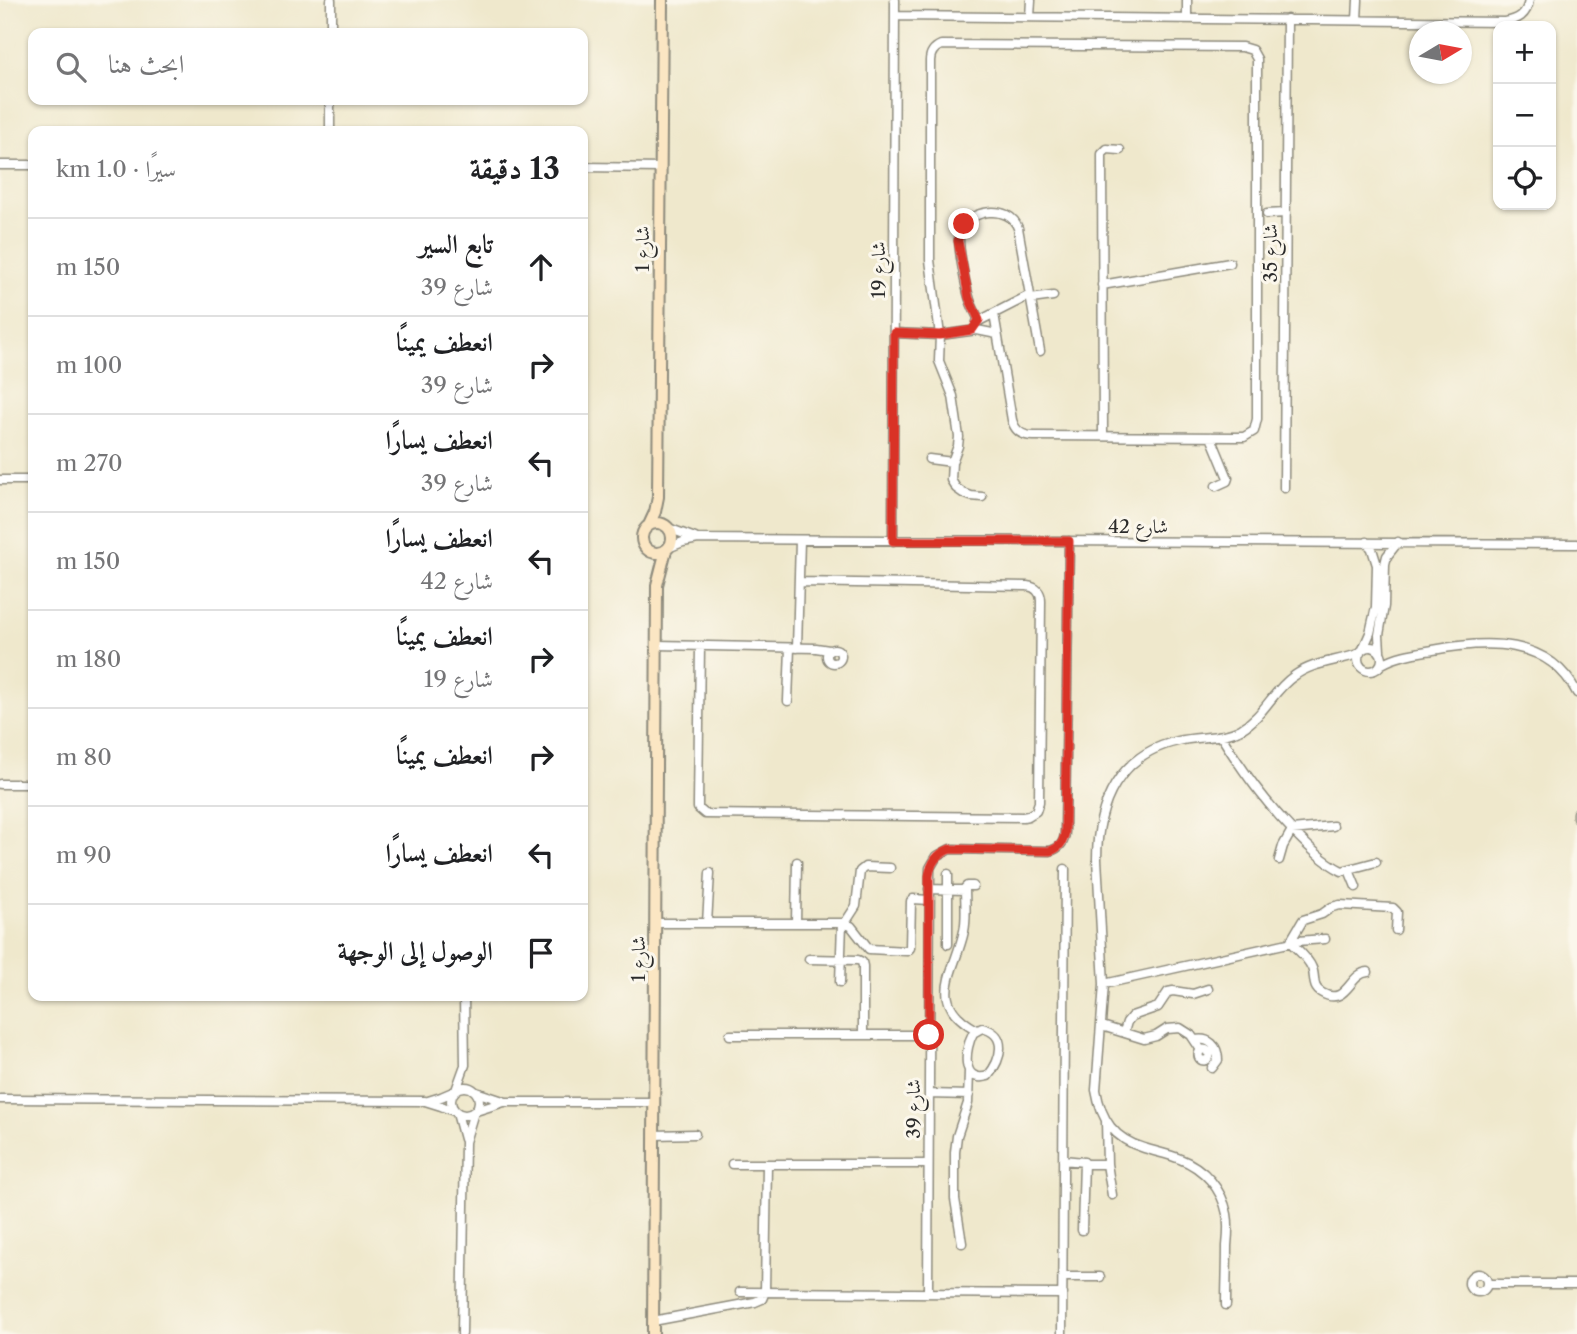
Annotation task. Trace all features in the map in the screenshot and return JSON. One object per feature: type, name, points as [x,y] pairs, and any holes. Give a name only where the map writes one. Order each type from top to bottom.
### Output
[{"type":"street","points":[[331,0],[331,28]]},
{"type":"street","name":"شارع 1","points":[[649,525],[658,497],[662,0]]},
{"type":"street","name":"شارع 19","points":[[893,541],[895,0]]},
{"type":"street","points":[[1030,17],[1031,0]]},
{"type":"street","points":[[1187,0],[1187,18]]},
{"type":"street","points":[[1357,20],[1358,0]]},
{"type":"street","points":[[895,16],[1504,22],[1521,16],[1527,10],[1529,0]]},
{"type":"street","name":"شارع 35","points":[[1284,488],[1287,19]]},
{"type":"street","points":[[982,497],[971,496],[954,486],[951,474],[959,433],[953,396],[939,361],[940,335],[930,260],[931,53],[937,47],[945,45],[1242,47],[1252,50],[1257,59],[1262,214],[1257,425],[1254,430],[1244,437],[1028,436],[1017,430],[1012,420],[994,314]]},
{"type":"street","points":[[330,105],[330,126]]},
{"type":"street","points":[[1103,436],[1102,154],[1107,149],[1119,150]]},
{"type":"street","points":[[0,165],[28,165]]},
{"type":"street","points":[[588,167],[661,168]]},
{"type":"street","points":[[979,320],[969,298],[959,235],[964,224],[973,217],[1006,213],[1016,222],[1040,351]]},
{"type":"street","points":[[1262,214],[1286,213]]},
{"type":"street","points":[[1102,285],[1230,263]]},
{"type":"street","points":[[972,330],[979,320],[1031,297],[1053,296]]},
{"type":"street","points":[[894,333],[940,335],[982,330],[997,334]]},
{"type":"street","points":[[1211,437],[1228,478],[1226,482],[1216,486]]},
{"type":"street","points":[[929,459],[952,462]]},
{"type":"street","points":[[0,480],[28,480]]},
{"type":"street","name":"شارع 1","points":[[658,497],[667,527]]},
{"type":"street","points":[[660,523],[667,527],[672,540],[667,549],[659,553],[649,550],[643,543],[645,530],[649,525],[660,523]]},
{"type":"street","name":"شارع 42","points":[[667,527],[698,538]]},
{"type":"street","name":"شارع 42","points":[[667,549],[698,538],[1577,544]]},
{"type":"street","points":[[788,701],[799,582],[800,540]]},
{"type":"street","name":"شارع 39","points":[[928,1293],[930,868],[943,852],[950,849],[1050,851],[1063,842],[1069,541]]},
{"type":"street","points":[[1342,659],[1359,663],[1364,670],[1376,670],[1381,657],[1379,635],[1384,613],[1385,565],[1391,548],[1398,541]]},
{"type":"street","points":[[1359,663],[1376,607],[1376,556],[1367,542]]},
{"type":"street","name":"شارع 1","points":[[653,1334],[657,585],[667,549]]},
{"type":"street","name":"شارع 1","points":[[649,550],[657,585]]},
{"type":"street","points":[[700,646],[698,808],[705,814],[1023,817],[1036,811],[1039,802],[1041,596],[1036,588],[799,582]]},
{"type":"street","points":[[1381,657],[1397,657],[1477,644],[1515,646],[1550,662],[1563,673],[1577,694]]},
{"type":"street","points":[[657,645],[830,650]]},
{"type":"street","points":[[1226,1305],[1227,1214],[1221,1196],[1211,1180],[1197,1167],[1180,1158],[1126,1141],[1114,1132],[1099,1105],[1096,1090],[1104,984],[1097,839],[1100,819],[1106,799],[1116,782],[1126,770],[1150,751],[1178,741],[1221,736],[1240,729],[1261,713],[1282,686],[1298,673],[1317,664],[1342,659],[1370,647],[1377,649],[1381,657]]},
{"type":"street","points":[[1221,736],[1253,785],[1319,856],[1340,870],[1376,862]]},
{"type":"street","points":[[0,784],[28,784]]},
{"type":"street","points":[[1292,830],[1333,826]]},
{"type":"street","points":[[1279,860],[1292,830]]},
{"type":"street","points":[[796,923],[797,862]]},
{"type":"street","points":[[839,982],[843,923],[856,906],[860,870],[865,867],[890,868]]},
{"type":"street","points":[[1062,1334],[1065,869]]},
{"type":"street","points":[[1349,870],[1356,887]]},
{"type":"street","points":[[707,923],[710,873]]},
{"type":"street","points":[[948,874],[948,944]]},
{"type":"street","points":[[929,889],[969,888],[964,927],[948,979],[948,1001],[958,1018],[977,1030]]},
{"type":"street","points":[[656,923],[843,923],[851,926],[869,949],[907,951],[910,946],[911,901],[929,900]]},
{"type":"street","points":[[1290,942],[1303,920],[1340,905],[1395,908],[1396,930]]},
{"type":"street","points":[[1104,984],[1290,942],[1325,939]]},
{"type":"street","points":[[1290,942],[1311,966],[1317,989],[1327,995],[1341,994],[1358,974],[1368,972]]},
{"type":"street","points":[[809,959],[860,960],[863,964],[863,1035]]},
{"type":"street","points":[[1124,1032],[1132,1016],[1158,1007],[1168,992],[1193,994],[1208,989]]},
{"type":"street","points":[[462,1334],[465,1142],[451,1102],[465,1065],[464,1001]]},
{"type":"street","points":[[1102,1026],[1143,1039],[1156,1036],[1167,1029],[1180,1028],[1191,1035],[1201,1050],[1199,1058],[1207,1059],[1213,1069],[1218,1060],[1216,1049],[1205,1040],[1195,1040]]},
{"type":"street","points":[[962,1243],[955,1199],[955,1144],[969,1095],[998,1062],[1000,1048],[995,1033],[991,1030],[982,1028],[971,1037],[967,1061],[969,1095]]},
{"type":"street","points":[[730,1035],[929,1035]]},
{"type":"street","points":[[465,1065],[480,1099],[465,1142]]},
{"type":"street","points":[[969,1071],[976,1077],[988,1076]]},
{"type":"street","points":[[425,1101],[466,1086],[506,1102]]},
{"type":"street","points":[[929,1094],[969,1095]]},
{"type":"street","points":[[0,1099],[425,1101],[468,1115],[506,1102],[654,1102]]},
{"type":"street","points":[[1106,1121],[1107,1164],[1112,1195]]},
{"type":"street","points":[[654,1135],[695,1134]]},
{"type":"street","points":[[1063,1160],[1107,1164]]},
{"type":"street","points":[[732,1164],[928,1164]]},
{"type":"street","points":[[653,1321],[762,1299],[765,1292],[767,1164]]},
{"type":"street","points":[[1082,1230],[1084,1164]]},
{"type":"street","points":[[1063,1277],[1100,1277]]},
{"type":"street","points":[[1487,1284],[1577,1284]]},
{"type":"street","points":[[740,1292],[1063,1294]]},
{"type":"route","points":[[929,1035],[929,876],[937,856],[950,849],[1050,851],[1060,846],[1065,836],[1069,541],[893,541],[894,333],[940,335],[972,330],[979,320],[966,287],[958,241],[964,224]]}]
